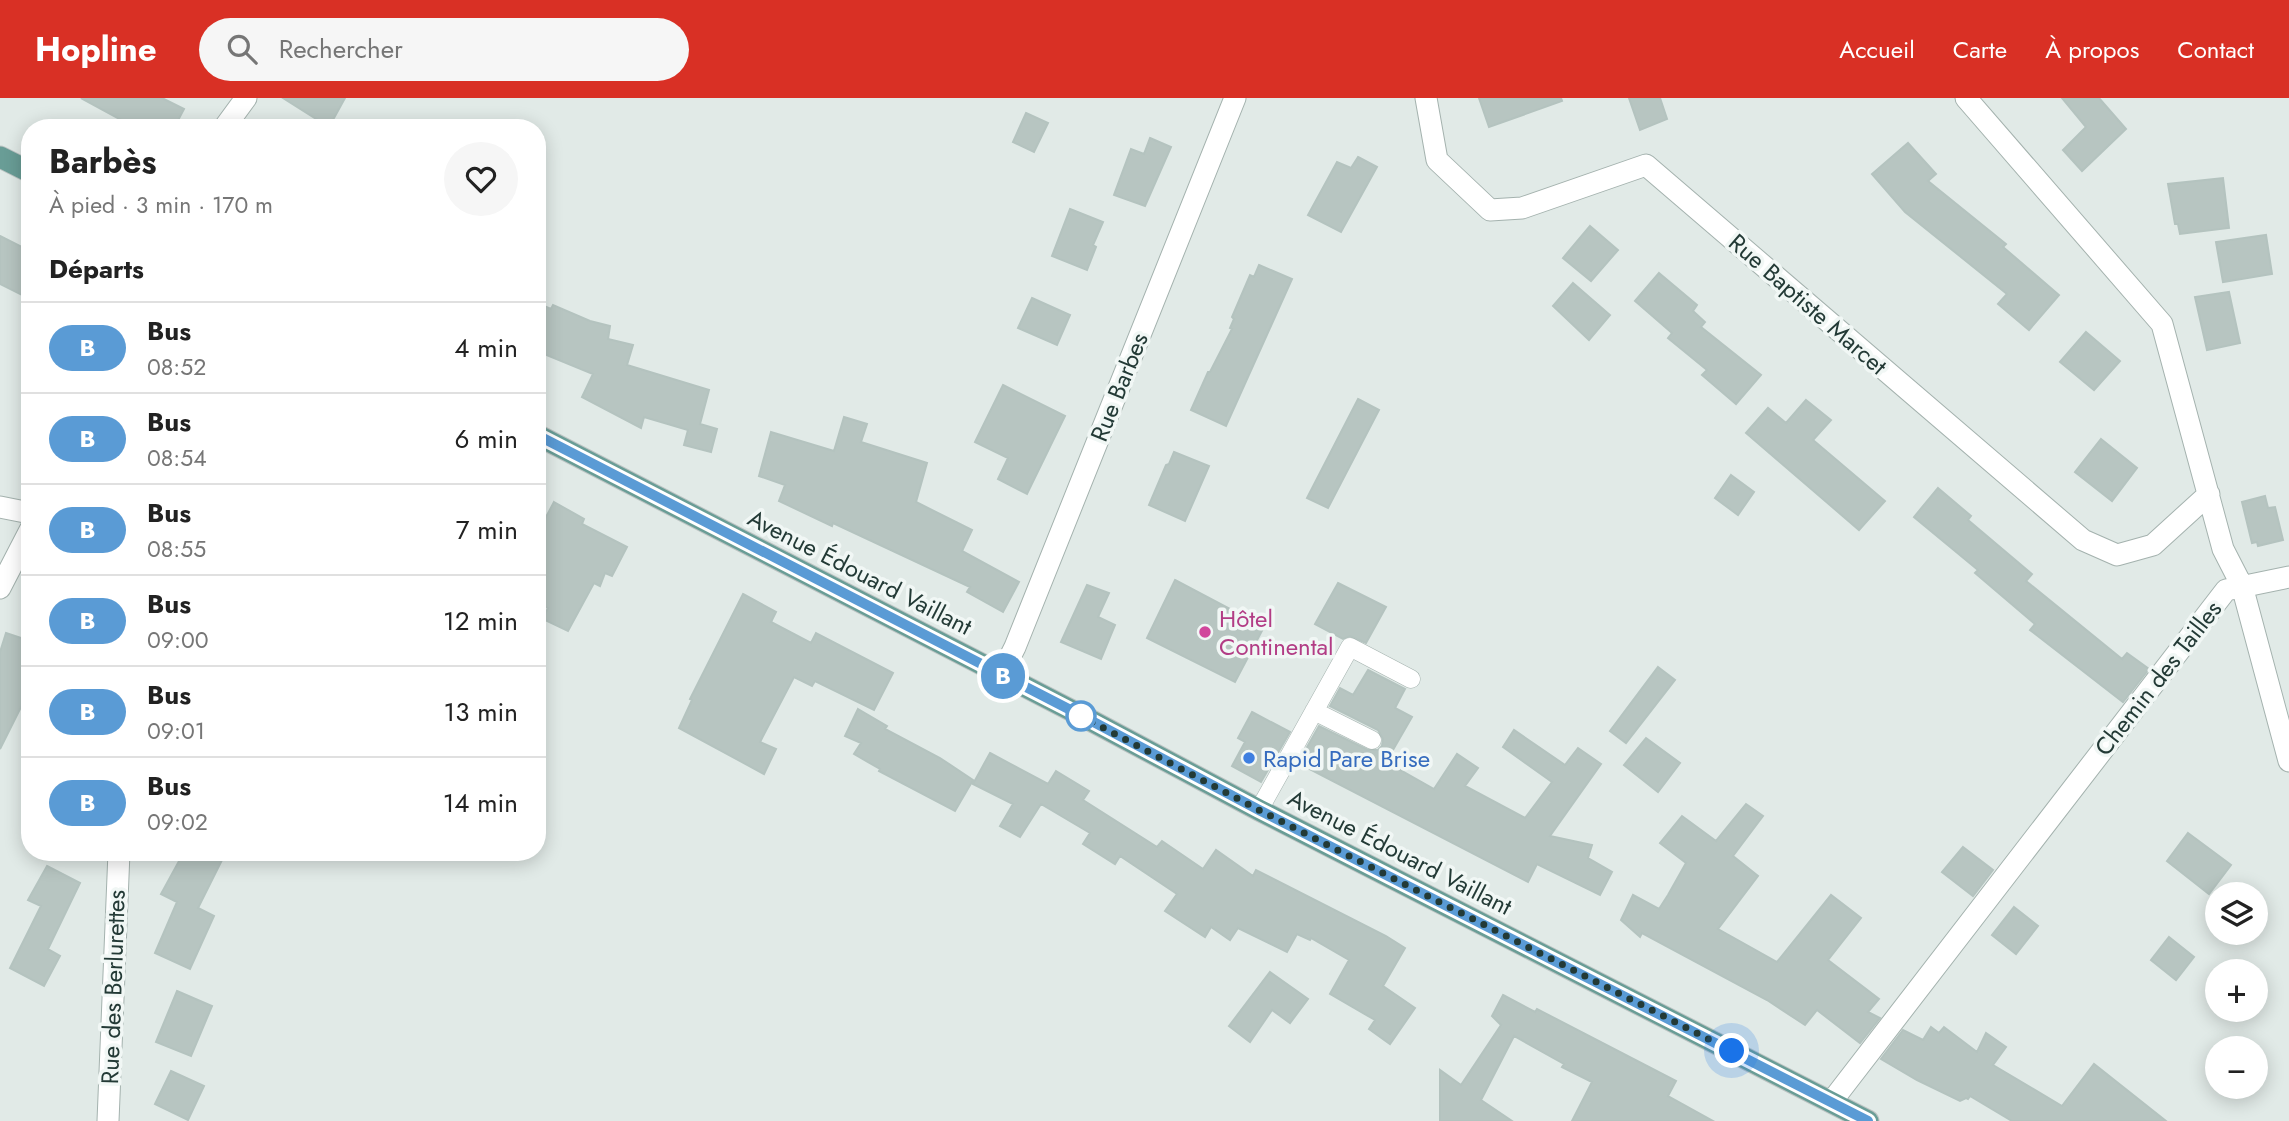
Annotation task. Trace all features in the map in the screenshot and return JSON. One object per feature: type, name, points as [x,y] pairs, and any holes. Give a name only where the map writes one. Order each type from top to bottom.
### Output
[{"type":"main road","points":[[0,157],[21,168]]},
{"type":"main road","name":"Avenue Édouard Vaillant","points":[[546,440],[1259,810],[1868,1121]]},
{"type":"street","points":[[230,119],[246,98]]},
{"type":"street","name":"Rue Barbes","points":[[1001,675],[1015,647],[1235,98]]},
{"type":"street","name":"Rue Baptiste Marcet","points":[[1426,98],[1437,160],[1490,209],[1522,208],[1646,165],[2083,540],[2117,555],[2153,545],[2209,494]]},
{"type":"street","name":"Chemin des Tailles","points":[[1832,1101],[2226,590],[2242,586],[2223,549],[2162,324],[1966,98]]},
{"type":"street","points":[[0,507],[21,511]]},
{"type":"street","points":[[0,588],[21,547]]},
{"type":"street","points":[[2289,577],[2242,586],[2289,761]]},
{"type":"street","name":"Rue des Berlurettes","points":[[108,1121],[118,861]]},
{"type":"lane","points":[[1259,810],[1350,647],[1411,678]]},
{"type":"lane","points":[[1314,712],[1372,740]]},
{"type":"building","points":[[81,98],[162,98],[184,109],[179,119],[120,119]]},
{"type":"building","points":[[283,98],[345,98],[333,119],[316,119]]},
{"type":"building","points":[[1479,98],[1561,98],[1562,101],[1489,127]]},
{"type":"building","points":[[1629,98],[1660,98],[1667,119],[1640,130]]},
{"type":"building","points":[[2062,98],[2099,98],[2126,129],[2082,171],[2063,150],[2086,127]]},
{"type":"building","points":[[1026,113],[1048,123],[1034,152],[1013,142]]},
{"type":"building","points":[[1150,138],[1171,147],[1145,206],[1114,195],[1131,149],[1144,154]]},
{"type":"building","points":[[1908,143],[1936,174],[1928,181],[2006,244],[2003,247],[2059,295],[2029,330],[1998,304],[2007,294],[1905,212],[1872,174]]},
{"type":"building","points":[[1358,157],[1377,167],[1341,232],[1308,215],[1337,162],[1351,168]]},
{"type":"building","points":[[2223,178],[2229,228],[2180,234],[2178,224],[2175,224],[2168,184]]},
{"type":"building","points":[[1070,209],[1103,222],[1093,245],[1096,247],[1087,270],[1052,256]]},
{"type":"building","points":[[1590,226],[1618,250],[1591,281],[1563,258]]},
{"type":"building","points":[[2266,235],[2272,274],[2223,282],[2216,242]]},
{"type":"building","points":[[0,236],[21,246],[21,294],[0,284]]},
{"type":"building","points":[[1259,265],[1292,279],[1226,426],[1191,410],[1232,329],[1232,317],[1250,275],[1254,277]]},
{"type":"building","points":[[1659,273],[1697,305],[1693,311],[1705,322],[1701,327],[1761,375],[1736,404],[1702,375],[1707,370],[1668,338],[1672,333],[1635,301]]},
{"type":"building","points":[[1573,283],[1610,315],[1589,340],[1553,306]]},
{"type":"building","points":[[2229,292],[2240,343],[2207,350],[2195,297]]},
{"type":"building","points":[[1032,298],[1070,315],[1057,345],[1018,328]]},
{"type":"building","points":[[553,305],[590,321],[610,326],[608,339],[633,345],[627,365],[709,390],[700,424],[717,429],[711,452],[684,445],[688,430],[644,417],[641,428],[582,397],[593,374],[546,355],[546,307],[551,309]]},
{"type":"building","points":[[2086,332],[2120,361],[2094,390],[2060,362]]},
{"type":"building","points":[[1003,385],[1065,416],[1027,494],[998,479],[1008,458],[975,442]]},
{"type":"building","points":[[1358,399],[1379,410],[1328,508],[1307,498]]},
{"type":"building","points":[[1806,400],[1831,420],[1813,440],[1885,501],[1859,530],[1746,433],[1768,408],[1786,423]]},
{"type":"building","points":[[844,417],[867,424],[861,442],[927,463],[916,502],[972,530],[962,551],[1019,582],[1003,612],[967,592],[970,587],[833,523],[832,526],[779,501],[785,485],[759,476],[771,432],[834,451]]},
{"type":"building","points":[[2101,439],[2137,468],[2112,501],[2075,472]]},
{"type":"building","points":[[1174,452],[1209,466],[1185,521],[1149,505]]},
{"type":"building","points":[[1731,475],[1754,492],[1738,515],[1715,498]]},
{"type":"building","points":[[1938,488],[1971,516],[1968,520],[2032,574],[2026,581],[2122,659],[2127,653],[2149,669],[2123,702],[2030,630],[2035,624],[1975,573],[1978,570],[1914,517]]},
{"type":"building","points":[[2265,496],[2268,508],[2275,507],[2283,540],[2258,546],[2257,542],[2252,543],[2242,502]]},
{"type":"building","points":[[554,502],[584,519],[582,524],[627,547],[612,576],[605,573],[600,586],[594,583],[568,631],[546,620],[546,517]]},
{"type":"building","name":"Hôtel Continental","points":[[1175,580],[1264,627],[1235,682],[1147,638]]},
{"type":"building","points":[[1338,583],[1386,607],[1366,643],[1350,636],[1343,639],[1315,624]]},
{"type":"building","points":[[1087,585],[1109,593],[1098,617],[1115,625],[1101,659],[1061,642]]},
{"type":"building","points":[[743,594],[776,612],[771,622],[811,643],[816,633],[893,673],[874,710],[815,681],[812,686],[794,677],[760,742],[776,749],[764,774],[679,728],[692,700],[690,699]]},
{"type":"building","points":[[6,633],[21,638],[21,707],[0,749],[0,652]]},
{"type":"building","points":[[1658,667],[1675,680],[1626,743],[1610,731]]},
{"type":"building","points":[[1368,670],[1405,689],[1395,708],[1412,717],[1386,762],[1434,789],[1457,754],[1478,768],[1465,786],[1525,818],[1552,782],[1503,747],[1514,730],[1565,765],[1578,748],[1601,764],[1550,836],[1592,845],[1588,858],[1612,872],[1600,895],[1537,864],[1528,882],[1298,763],[1319,726],[1368,750],[1378,750],[1382,746],[1383,739],[1378,730],[1330,706],[1340,688],[1353,695]]},
{"type":"building","points":[[858,709],[887,726],[885,729],[940,758],[973,780],[955,811],[879,771],[880,769],[854,754],[861,743],[845,736]]},
{"type":"building","points":[[1252,712],[1290,732],[1261,782],[1232,766],[1245,742],[1238,738]]},
{"type":"building","points":[[1646,738],[1680,763],[1658,792],[1624,765]]},
{"type":"building","points":[[990,753],[1048,784],[1056,771],[1089,791],[1083,800],[1157,847],[1162,841],[1203,869],[1216,850],[1253,876],[1256,870],[1386,936],[1405,948],[1383,986],[1415,1008],[1390,1044],[1369,1029],[1375,1020],[1330,994],[1349,960],[1311,938],[1310,940],[1297,934],[1287,952],[1238,928],[1230,940],[1211,927],[1205,937],[1165,911],[1177,894],[1120,856],[1115,864],[1083,844],[1090,833],[1041,804],[1020,837],[1000,826],[1013,804],[973,784]]},
{"type":"building","points":[[1746,804],[1763,816],[1733,856],[1758,876],[1718,929],[1777,962],[1831,895],[1861,918],[1828,960],[1879,999],[1868,1012],[1880,1018],[1860,1043],[1817,1010],[1805,1025],[1767,1000],[1642,933],[1640,937],[1621,920],[1633,895],[1659,909],[1668,895],[1686,863],[1660,843],[1682,816],[1716,841]]},
{"type":"building","points":[[2188,833],[2231,865],[2218,882],[2205,882],[2205,891],[2167,861]]},
{"type":"building","points":[[1963,847],[1993,870],[1973,896],[1942,872]]},
{"type":"building","points":[[179,861],[222,861],[198,908],[214,916],[190,969],[155,953],[177,902],[161,894]]},
{"type":"building","points":[[47,866],[80,883],[48,949],[60,956],[44,986],[10,968],[41,906],[28,900]]},
{"type":"building","points":[[2014,907],[2038,926],[2016,954],[1992,935]]},
{"type":"building","points":[[2169,937],[2194,957],[2176,980],[2151,960]]},
{"type":"building","points":[[1270,972],[1308,999],[1290,1023],[1272,1010],[1250,1042],[1229,1026]]},
{"type":"building","points":[[177,991],[212,1006],[191,1056],[156,1042]]},
{"type":"building","points":[[1503,995],[1535,1012],[1537,1009],[1676,1081],[1668,1096],[1713,1121],[1572,1121],[1592,1082],[1562,1067],[1564,1064],[1514,1036],[1481,1100],[1512,1121],[1440,1121],[1440,1070],[1461,1085],[1501,1025],[1492,1016]]},
{"type":"building","points":[[1931,1027],[1939,1033],[1944,1027],[1977,1052],[1986,1033],[2006,1047],[1993,1065],[2062,1106],[2094,1064],[2166,1121],[2012,1121],[1970,1096],[1960,1101],[1881,1059],[1903,1030],[1923,1040]]},
{"type":"building","points":[[171,1071],[204,1086],[188,1120],[155,1104]]},
{"type":"bus line","name":"B","points":[[546,440],[1259,810],[1868,1121]]},
{"type":"place","name":"Hôtel Continental","points":[[1205,632]]},
{"type":"place","name":"Rapid Pare Brise","points":[[1249,758]]},
{"type":"route","points":[[1081,716],[1259,810],[1732,1051]]}]
